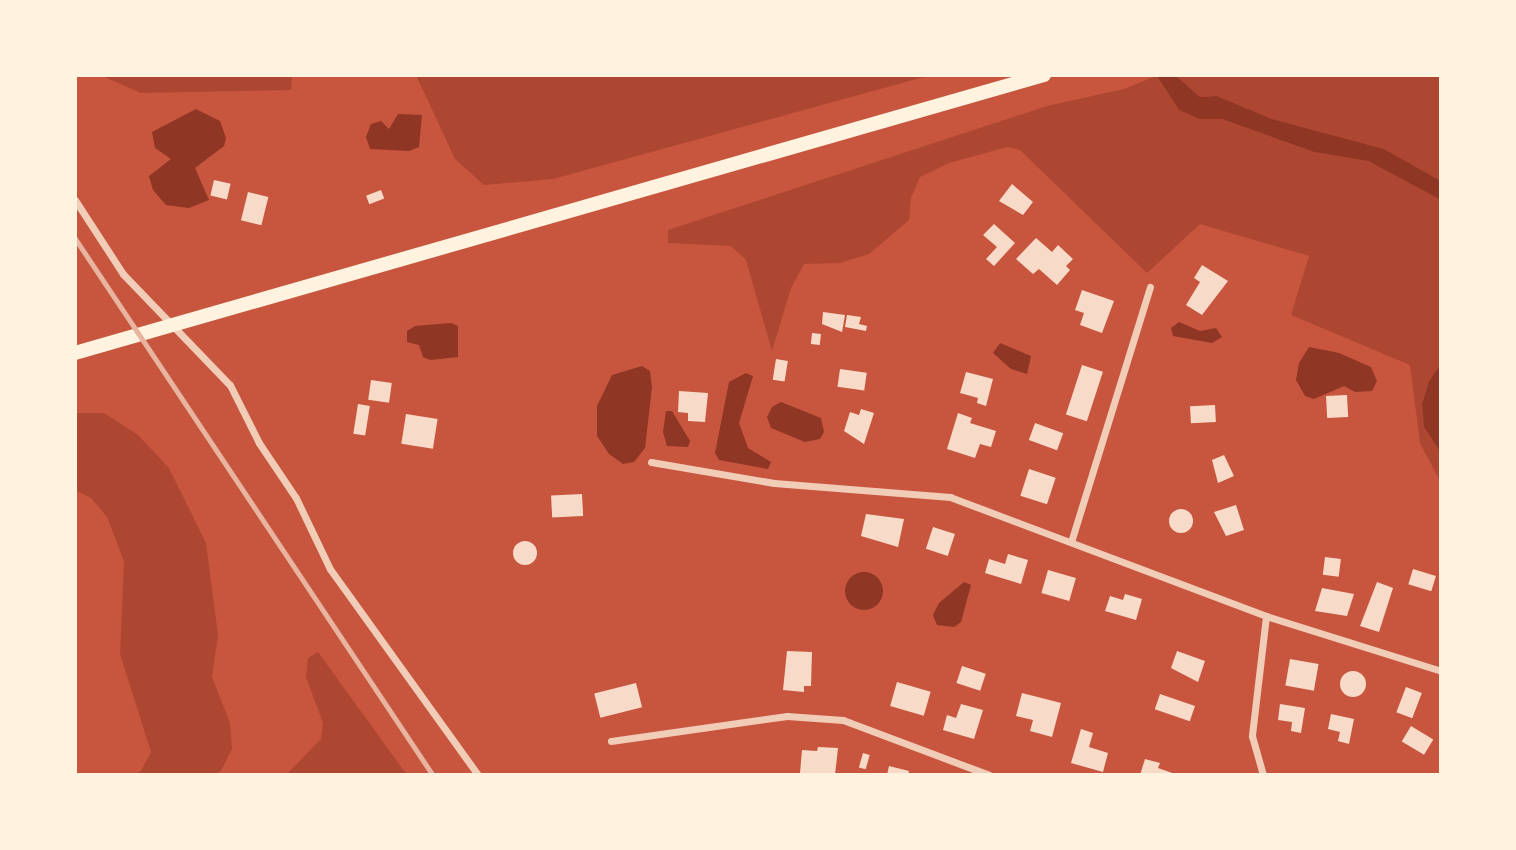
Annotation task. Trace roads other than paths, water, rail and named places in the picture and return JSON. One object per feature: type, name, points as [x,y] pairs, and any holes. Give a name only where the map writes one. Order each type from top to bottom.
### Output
[{"type":"main road","points":[[75,353],[1044,75]]},
{"type":"street","points":[[75,200],[123,274],[230,385],[259,443],[296,498],[330,569],[478,775]]},
{"type":"street","points":[[1071,542],[1150,287]]},
{"type":"street","points":[[651,462],[774,483],[950,497],[1266,616],[1441,671]]},
{"type":"street","points":[[1263,775],[1252,736],[1266,616]]},
{"type":"street","points":[[611,741],[787,716],[843,720],[989,775]]},
{"type":"railway","points":[[75,238],[433,775]]}]
